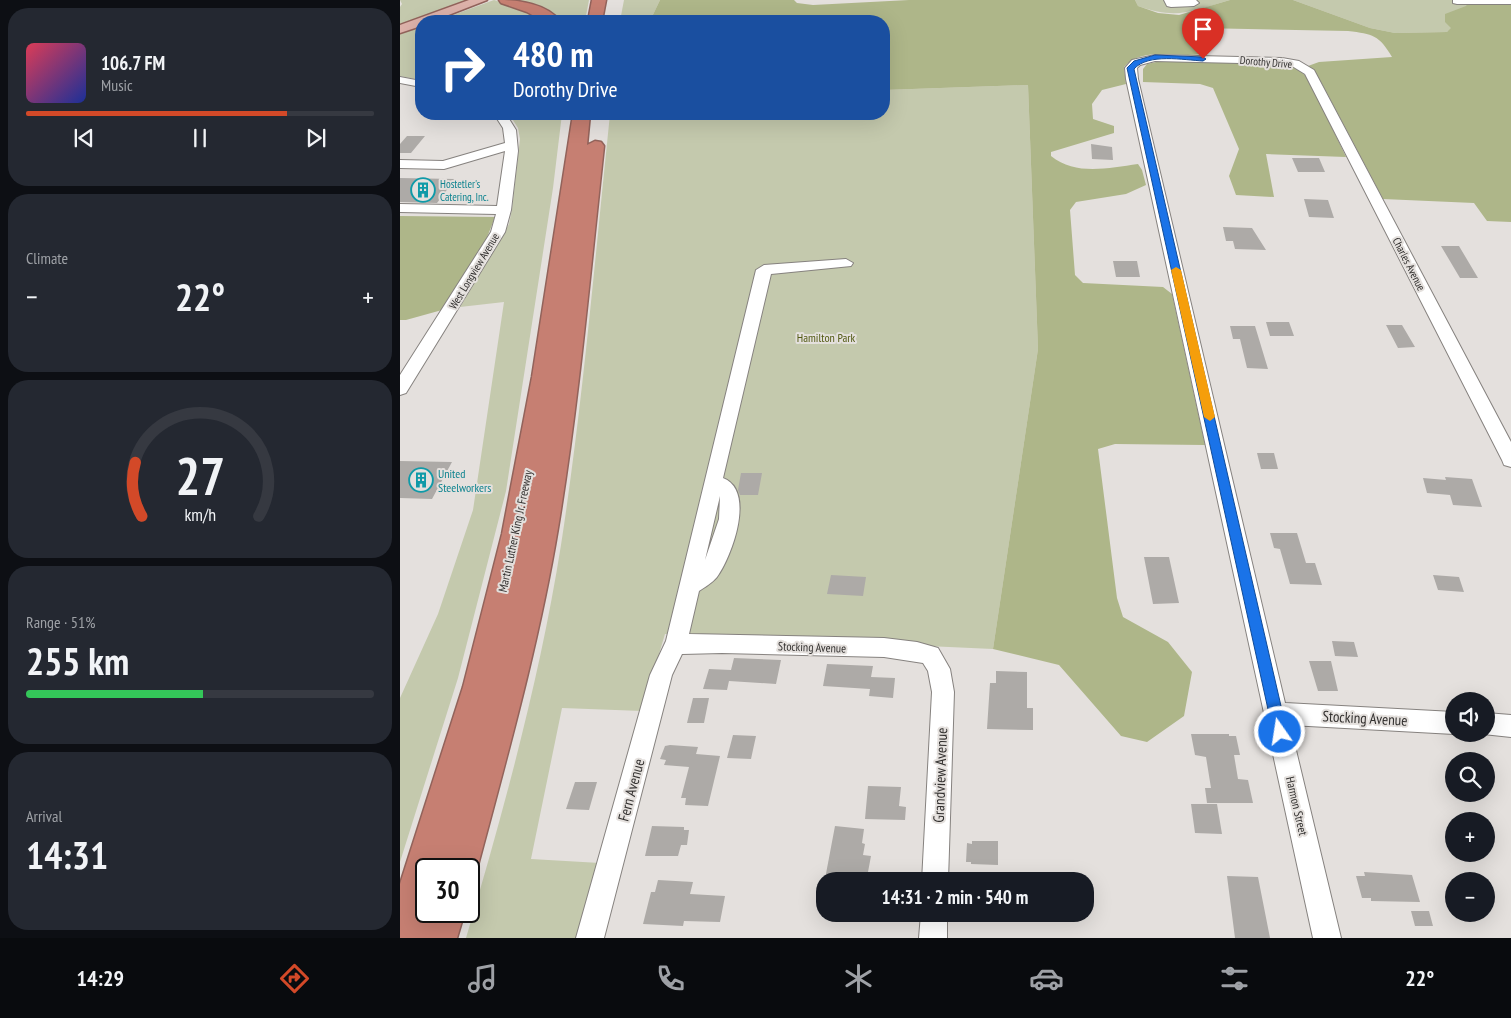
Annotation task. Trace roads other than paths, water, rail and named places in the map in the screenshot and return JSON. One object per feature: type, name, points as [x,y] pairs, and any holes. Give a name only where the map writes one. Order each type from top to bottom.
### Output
[{"type":"highway","points":[[506,0],[532,9],[542,15]]},
{"type":"highway","points":[[596,15],[599,0]]},
{"type":"highway","points":[[611,15],[612,0]]},
{"type":"highway","points":[[548,344],[551,254],[569,120]]},
{"type":"highway","name":"Martin Luther King Jr. Freeway","points":[[400,938],[463,742],[501,601],[526,480],[581,120]]},
{"type":"highway","points":[[462,858],[512,675],[544,530],[560,434],[598,120]]},
{"type":"highway","points":[[438,938],[442,923]]},
{"type":"main road","points":[[439,15],[481,0]]},
{"type":"main road","points":[[400,29],[415,24]]},
{"type":"street","points":[[1171,0],[1168,1],[1171,4],[1194,3],[1189,0]]},
{"type":"street","points":[[1457,1],[1511,1]]},
{"type":"street","name":"Dorothy Drive","points":[[1136,62],[1155,58],[1282,61],[1305,69]]},
{"type":"street","name":"Harmon Street","points":[[1136,62],[1131,68],[1132,79],[1327,938]]},
{"type":"street","name":"Charles Avenue","points":[[1305,69],[1317,84],[1511,460]]},
{"type":"street","points":[[400,80],[415,83]]},
{"type":"street","name":"West Longview Avenue","points":[[400,389],[408,363],[492,243],[504,210],[511,145],[510,130],[504,120]]},
{"type":"street","points":[[400,164],[444,165],[511,145]]},
{"type":"street","points":[[400,208],[504,210]]},
{"type":"street","name":"Fern Avenue","points":[[590,938],[612,863],[661,675],[676,645],[689,587],[708,572],[723,540],[729,518],[731,501],[728,491],[725,487],[713,482],[764,270],[846,262]]},
{"type":"street","name":"Stocking Avenue","points":[[676,645],[710,642],[800,648],[907,650],[930,655],[939,669]]},
{"type":"street","name":"Grandview Avenue","points":[[936,872],[943,692],[939,669]]},
{"type":"street","name":"Stocking Avenue","points":[[1276,713],[1445,722]]},
{"type":"street","points":[[1495,725],[1511,726]]},
{"type":"street","points":[[933,938],[934,922]]},
{"type":"place","name":"Hostetler's Catering, Inc.","points":[[423,190]]},
{"type":"place","name":"United Steelworkers","points":[[421,480]]},
{"type":"park label","name":"Hamilton Park","points":[[826,337]]}]
